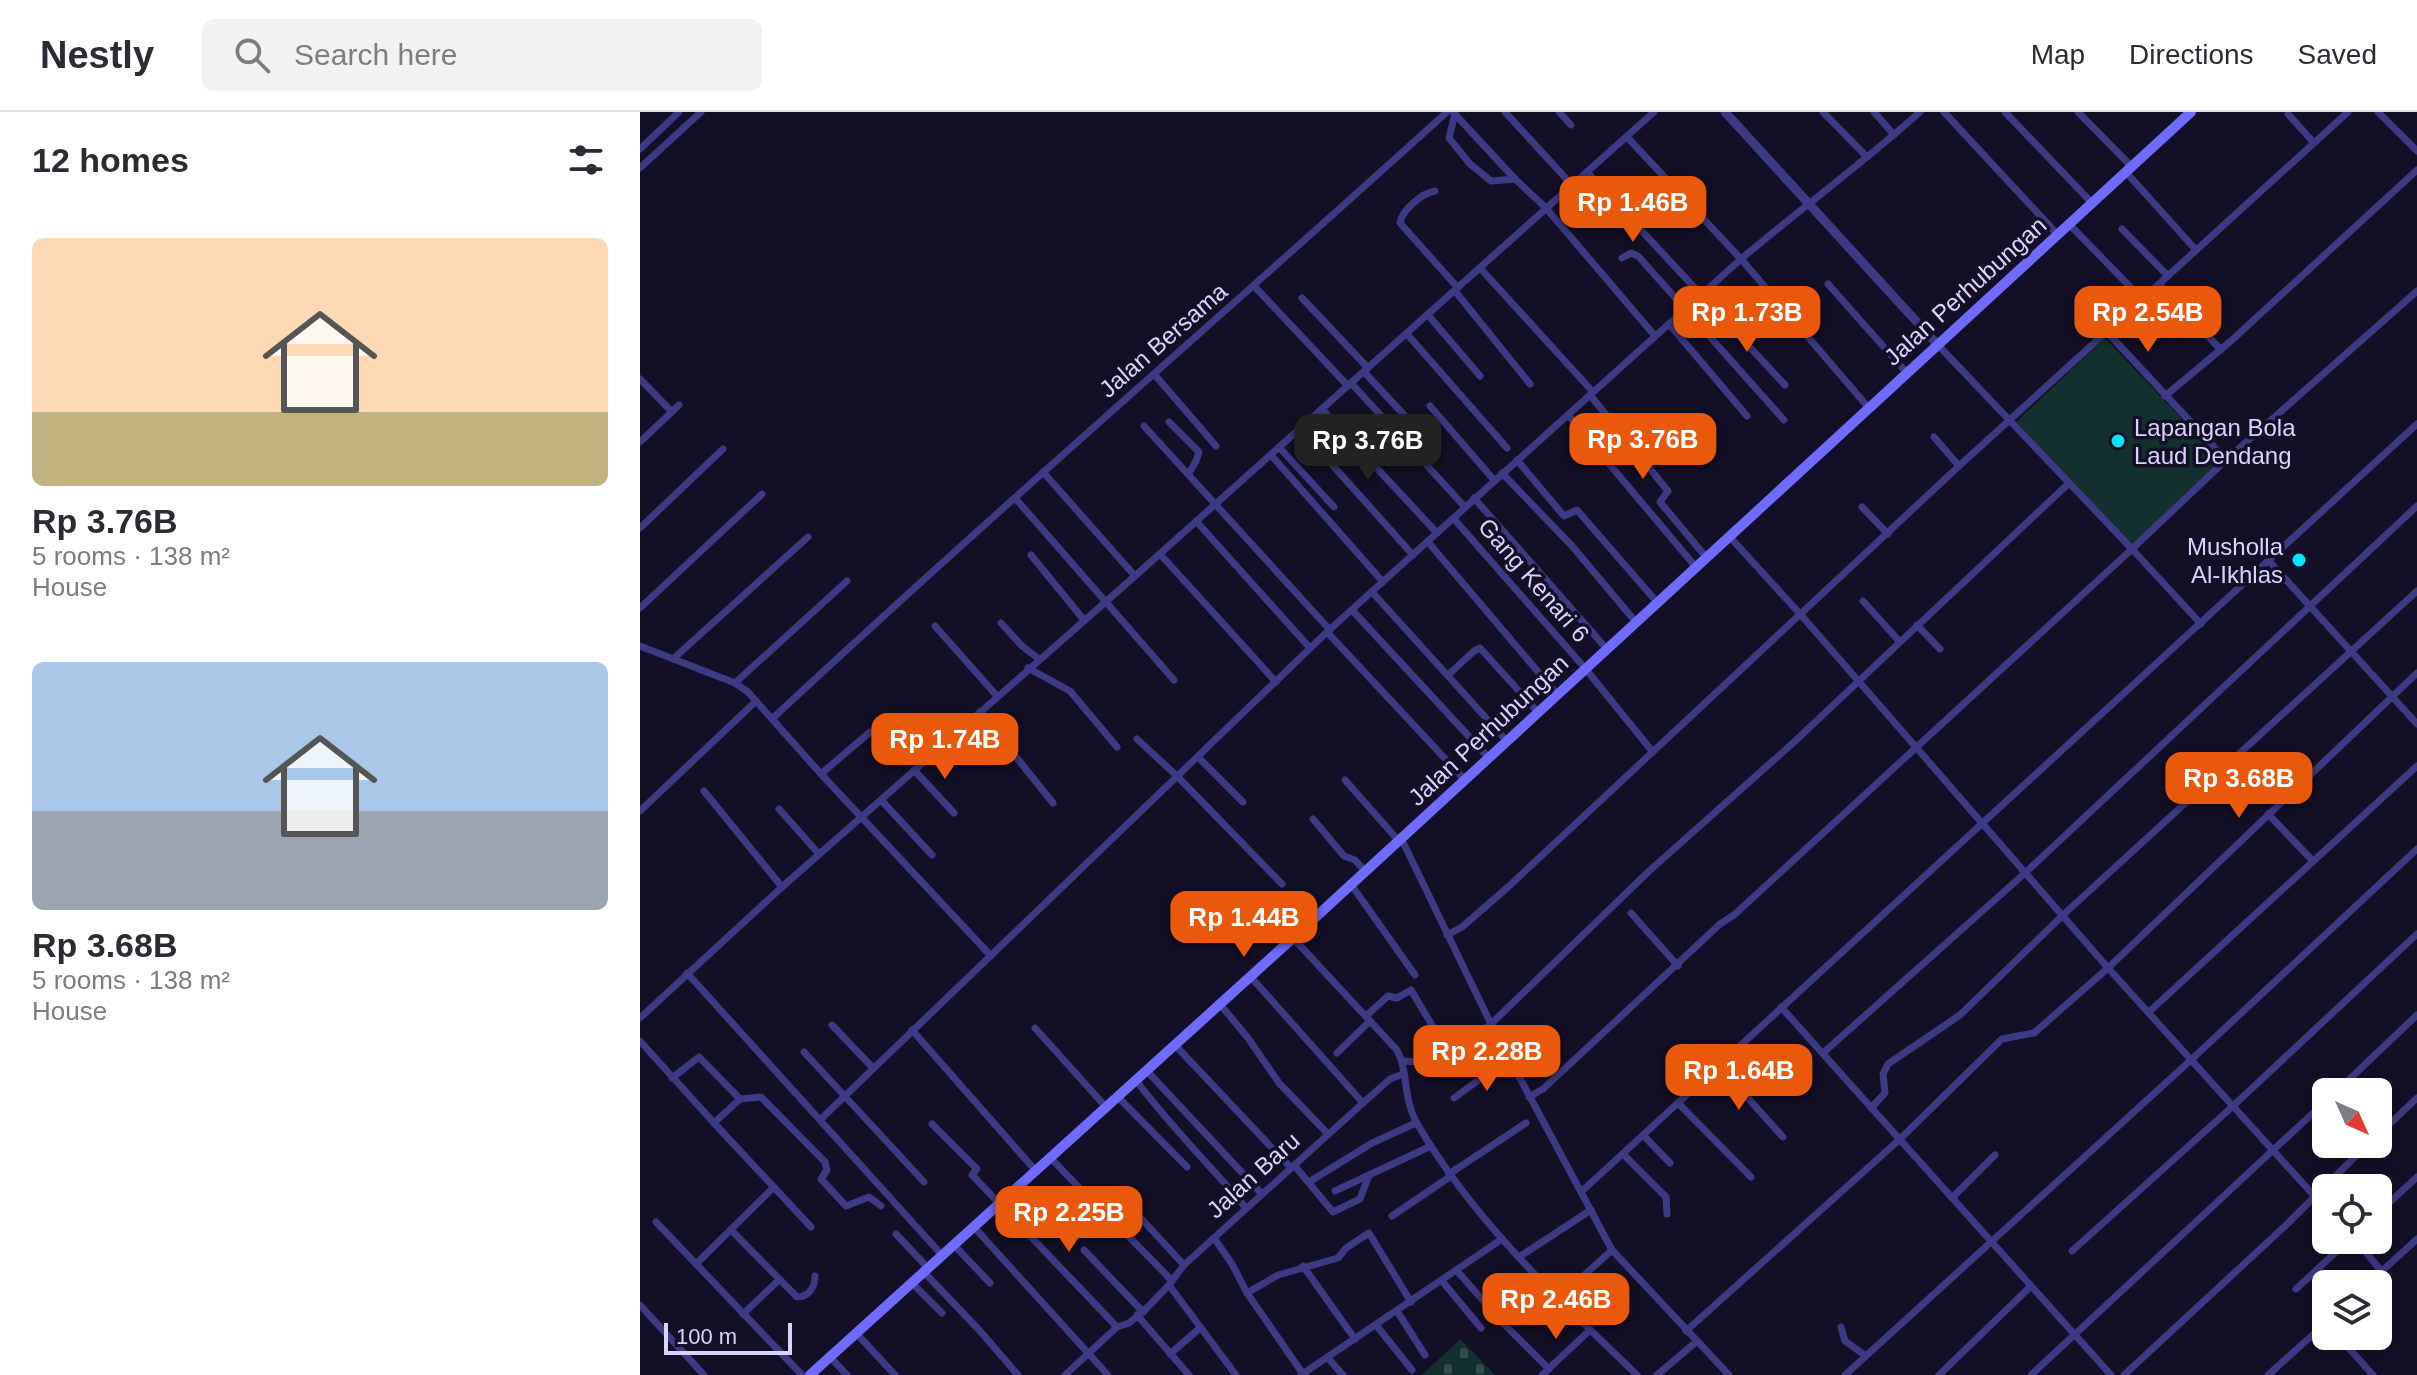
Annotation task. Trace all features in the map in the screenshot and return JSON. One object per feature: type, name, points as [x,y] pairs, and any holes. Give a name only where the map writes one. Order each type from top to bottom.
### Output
[{"type":"main road","name":"Jalan Perhubungan","points":[[814,1374],[941,1254],[1293,938],[2184,114]]},
{"type":"street","points":[[640,149],[679,112]]},
{"type":"street","points":[[640,168],[701,112]]},
{"type":"street","points":[[1505,112],[1572,185]]},
{"type":"street","points":[[1559,112],[1571,125]]},
{"type":"street","points":[[640,1018],[782,887],[1654,112]]},
{"type":"street","points":[[1725,112],[2008,421],[2201,624]]},
{"type":"street","points":[[1823,112],[1867,157]]},
{"type":"street","points":[[1874,112],[1894,135]]},
{"type":"street","points":[[821,1119],[1328,631],[1741,259],[1920,112]]},
{"type":"street","points":[[1944,112],[2057,234]]},
{"type":"street","points":[[2005,112],[2091,202]]},
{"type":"street","points":[[2078,112],[2196,250]]},
{"type":"street","points":[[1447,935],[1462,927],[1485,907],[1959,466],[2348,112]]},
{"type":"street","points":[[2378,112],[2417,151]]},
{"type":"street","points":[[1452,113],[1546,208],[1655,336]]},
{"type":"street","points":[[1452,113],[1449,138],[1460,153],[1491,181],[1515,179]]},
{"type":"street","name":"Jalan Bersama","points":[[773,718],[1043,472],[1452,113]]},
{"type":"street","points":[[2288,114],[2314,143]]},
{"type":"street","points":[[1627,137],[1741,259],[1868,407]]},
{"type":"street","points":[[2165,396],[2221,350],[2417,170]]},
{"type":"street","points":[[1587,172],[1785,385]]},
{"type":"street","points":[[1435,191],[1425,193],[1399,221],[1457,289],[1530,384]]},
{"type":"street","points":[[2068,223],[2142,299]]},
{"type":"street","points":[[2122,229],[2168,276]]},
{"type":"street","points":[[1622,258],[1631,253],[1638,256],[1784,420]]},
{"type":"street","points":[[1480,268],[1591,394],[1668,491],[1660,502],[1706,557]]},
{"type":"street","points":[[1828,284],[1906,372]]},
{"type":"street","points":[[2159,284],[2221,350]]},
{"type":"street","points":[[1255,287],[1465,507]]},
{"type":"street","points":[[1529,1097],[1543,1089],[1720,924],[1734,915],[1916,749],[2226,460],[2417,291]]},
{"type":"street","points":[[1302,298],[1435,448]]},
{"type":"street","points":[[1428,315],[1480,376]]},
{"type":"street","points":[[1669,324],[1747,416]]},
{"type":"street","points":[[2107,332],[2226,460]]},
{"type":"street","points":[[1407,334],[1507,448]]},
{"type":"street","points":[[1154,374],[1216,446]]},
{"type":"street","points":[[640,379],[672,412]]},
{"type":"street","points":[[640,442],[679,405]]},
{"type":"street","points":[[1430,406],[1494,480]]},
{"type":"street","points":[[1322,409],[1437,533]]},
{"type":"street","points":[[1568,415],[1695,566]]},
{"type":"street","points":[[1169,422],[1198,450],[1189,473]]},
{"type":"street","points":[[1581,1192],[2417,424]]},
{"type":"street","points":[[1144,426],[1464,779]]},
{"type":"street","points":[[1300,429],[1413,555]]},
{"type":"street","points":[[1934,437],[1959,466]]},
{"type":"street","points":[[1279,447],[1334,507]]},
{"type":"street","points":[[640,528],[723,449]]},
{"type":"street","points":[[1271,455],[1383,582]]},
{"type":"street","points":[[1517,460],[1564,516],[1577,510],[1656,601]]},
{"type":"street","points":[[1043,472],[1135,576]]},
{"type":"street","points":[[1502,473],[1572,546],[1635,621]]},
{"type":"street","points":[[1402,1061],[1421,1062],[1448,1046],[1477,1035],[1491,1024],[1648,872],[1859,682],[2068,484]]},
{"type":"street","points":[[640,608],[762,494]]},
{"type":"street","points":[[1015,498],[1174,680]]},
{"type":"street","points":[[1474,498],[1606,648]]},
{"type":"street","points":[[1823,1053],[2025,873],[2417,506]]},
{"type":"street","points":[[1862,507],[1888,534]]},
{"type":"street","name":"Gang Kenari 6","points":[[1454,519],[1584,667],[1652,751]]},
{"type":"street","points":[[1196,521],[1310,648]]},
{"type":"street","points":[[1729,536],[2108,968],[2312,1194]]},
{"type":"street","points":[[673,659],[808,537]]},
{"type":"street","points":[[1428,542],[1556,693]]},
{"type":"street","points":[[1160,554],[1276,682]]},
{"type":"street","points":[[1031,555],[1084,620]]},
{"type":"street","points":[[2269,561],[2417,724]]},
{"type":"street","points":[[735,683],[847,581]]},
{"type":"street","points":[[1871,1108],[1885,1093],[1883,1074],[1888,1064],[1953,1021],[2063,915],[2417,591]]},
{"type":"street","points":[[1372,592],[1506,740]]},
{"type":"street","points":[[1863,601],[1900,642]]},
{"type":"street","points":[[1352,610],[1488,757]]},
{"type":"street","points":[[1001,623],[1034,663],[1070,691],[1117,747]]},
{"type":"street","points":[[1917,625],[1940,649]]},
{"type":"street","points":[[935,626],[997,696]]},
{"type":"street","points":[[640,646],[735,683],[748,692],[991,956]]},
{"type":"street","points":[[1448,675],[1480,648],[1537,711]]},
{"type":"street","points":[[1686,1331],[1900,1139],[2002,1039],[2034,1033],[2108,968],[2417,673]]},
{"type":"street","points":[[640,811],[756,701]]},
{"type":"street","points":[[980,712],[1053,803]]},
{"type":"street","points":[[821,774],[870,732]]},
{"type":"street","points":[[1137,739],[1282,884]]},
{"type":"street","points":[[1200,755],[1243,802]]},
{"type":"street","points":[[2150,1011],[2417,766]]},
{"type":"street","points":[[914,770],[954,813]]},
{"type":"street","points":[[1345,780],[1399,839],[1502,1046],[1612,1250],[1729,1375]]},
{"type":"street","points":[[704,791],[782,887]]},
{"type":"street","points":[[881,800],[932,855]]},
{"type":"street","points":[[779,809],[819,854]]},
{"type":"street","points":[[2268,814],[2312,860]]},
{"type":"street","points":[[1313,819],[1344,856],[1355,860],[1364,870]]},
{"type":"street","points":[[1845,1375],[2417,849]]},
{"type":"street","points":[[1350,883],[1415,975]]},
{"type":"street","points":[[1631,913],[1678,966]]},
{"type":"street","points":[[2072,1251],[2417,934]]},
{"type":"street","points":[[1293,938],[1396,1049],[1402,1061],[1406,1098],[1416,1123],[1450,1175],[1549,1290],[1637,1375]]},
{"type":"street","points":[[687,973],[941,1254]]},
{"type":"street","points":[[1250,976],[1363,1103]]},
{"type":"street","points":[[1337,1053],[1388,996],[1397,998],[1411,990],[1448,1046],[1467,1066],[1502,1046]]},
{"type":"street","points":[[1219,1003],[1279,1083],[1328,1134]]},
{"type":"street","points":[[1781,1007],[2111,1375]]},
{"type":"street","points":[[2351,1078],[2417,1015]]},
{"type":"street","points":[[832,1025],[873,1068]]},
{"type":"street","points":[[1035,1028],[1105,1106]]},
{"type":"street","points":[[912,1030],[1035,1170]]},
{"type":"street","points":[[640,1041],[811,1227]]},
{"type":"street","points":[[1174,1044],[1309,1182],[1333,1212],[1360,1199],[1369,1175]]},
{"type":"street","points":[[804,1052],[924,1182]]},
{"type":"street","points":[[672,1078],[699,1057],[740,1099]]},
{"type":"street","points":[[1718,1065],[1783,1137]]},
{"type":"street","points":[[1454,1098],[1487,1074],[1513,1067]]},
{"type":"street","points":[[1146,1070],[1262,1194]]},
{"type":"street","name":"Jalan Baru","points":[[1065,1375],[1117,1327],[1140,1314],[1184,1265],[1328,1134],[1390,1079],[1403,1074]]},
{"type":"street","points":[[1135,1079],[1166,1121],[1229,1185],[1246,1208]]},
{"type":"street","points":[[1117,1096],[1187,1167]]},
{"type":"street","points":[[714,1123],[740,1099],[761,1097],[825,1162],[827,1170],[821,1179],[845,1205],[851,1206],[869,1197],[881,1206]]},
{"type":"street","points":[[2392,1122],[2417,1098]]},
{"type":"street","points":[[1678,1103],[1751,1177]]},
{"type":"street","points":[[2031,1375],[2312,1114]]},
{"type":"street","points":[[1309,1182],[1372,1143],[1416,1123]]},
{"type":"street","points":[[1392,1216],[1526,1123]]},
{"type":"street","points":[[932,1124],[977,1169],[972,1175],[1117,1327]]},
{"type":"street","points":[[1643,1135],[1670,1163]]},
{"type":"street","points":[[1335,1191],[1431,1146]]},
{"type":"street","points":[[1623,1154],[1666,1197],[1667,1214]]},
{"type":"street","points":[[1952,1198],[1995,1155]]},
{"type":"street","points":[[1050,1157],[1171,1283],[1236,1375]]},
{"type":"street","points":[[2337,1174],[2353,1158]]},
{"type":"street","points":[[2392,1200],[2417,1177]]},
{"type":"street","points":[[696,1264],[774,1187]]},
{"type":"street","points":[[2124,1375],[2312,1198]]},
{"type":"street","points":[[1126,1202],[1184,1265]]},
{"type":"street","points":[[1519,1257],[1591,1210]]},
{"type":"street","points":[[656,1222],[802,1375]]},
{"type":"street","points":[[973,1226],[1108,1375]]},
{"type":"street","points":[[731,1230],[779,1280],[800,1297],[811,1290],[815,1276]]},
{"type":"street","points":[[1247,1293],[1278,1275],[1338,1258],[1346,1248],[1369,1233],[1411,1302]]},
{"type":"street","points":[[896,1234],[1018,1375]]},
{"type":"street","points":[[1214,1238],[1302,1374],[1502,1239]]},
{"type":"street","points":[[2384,1270],[2417,1239]]},
{"type":"street","points":[[953,1244],[990,1283]]},
{"type":"street","points":[[1084,1250],[1189,1375]]},
{"type":"street","points":[[1558,1299],[1612,1250]]},
{"type":"street","points":[[2296,1289],[2334,1254]]},
{"type":"street","points":[[2367,1254],[2380,1270]]},
{"type":"street","points":[[1303,1266],[1355,1339]]},
{"type":"street","points":[[1457,1271],[1549,1369]]},
{"type":"street","points":[[743,1314],[779,1280]]},
{"type":"street","points":[[1442,1281],[1481,1328]]},
{"type":"street","points":[[911,1282],[942,1313]]},
{"type":"street","points":[[1939,1375],[2030,1287]]},
{"type":"street","points":[[1503,1323],[1549,1290]]},
{"type":"street","points":[[640,1305],[704,1375]]},
{"type":"street","points":[[1397,1311],[1425,1355]]},
{"type":"street","points":[[1376,1325],[1412,1370]]},
{"type":"street","points":[[1841,1327],[1845,1341],[1866,1356]]},
{"type":"street","points":[[1170,1354],[1200,1328]]},
{"type":"street","points":[[1542,1375],[1590,1330]]},
{"type":"street","points":[[856,1333],[895,1375]]},
{"type":"street","points":[[2268,1375],[2312,1336]]},
{"type":"street","points":[[1657,1375],[1696,1342]]},
{"type":"street","points":[[2351,1350],[2373,1375]]},
{"type":"street","points":[[830,1357],[847,1375]]},
{"type":"street","points":[[1327,1357],[1343,1375]]},
{"type":"green space","name":"Lapangan Bola Laud Dendang","points":[[2105,338],[2221,460],[2132,545],[2016,422]]},
{"type":"green space","points":[[1460,1339],[1495,1375],[1422,1375]]},
{"type":"place","name":"Lapangan Bola Laud Dendang","points":[[2118,441]]},
{"type":"place","name":"Musholla Al-Ikhlas","points":[[2299,560]]}]
